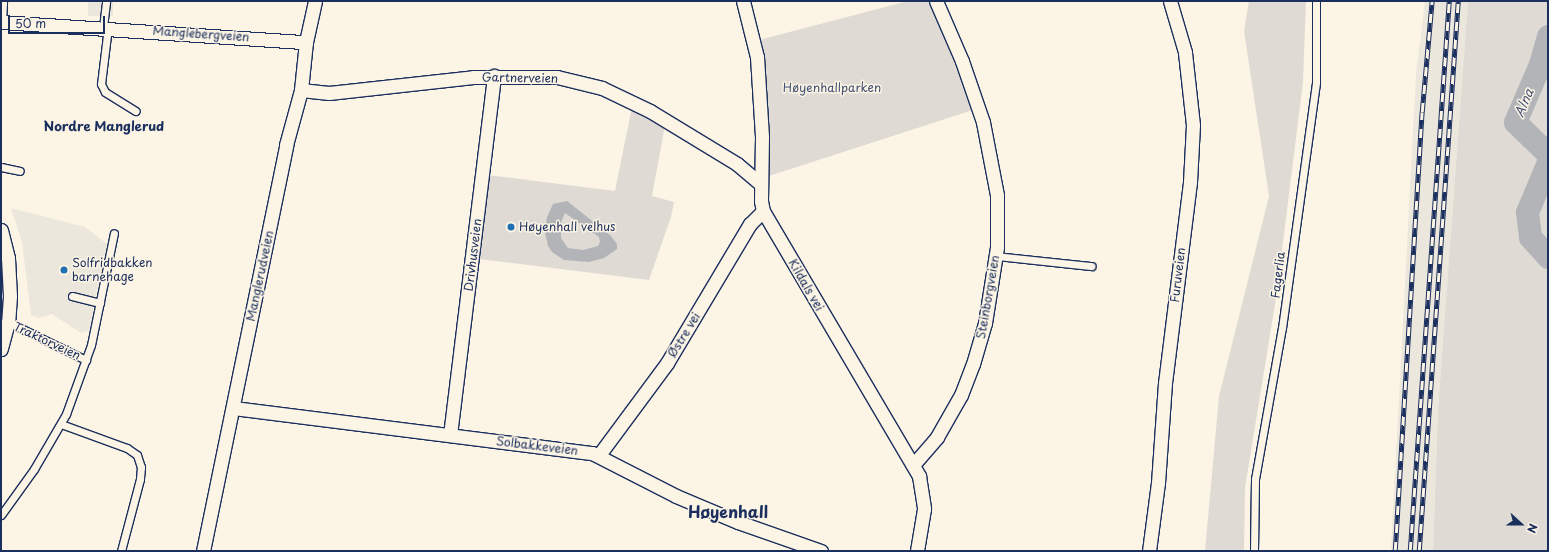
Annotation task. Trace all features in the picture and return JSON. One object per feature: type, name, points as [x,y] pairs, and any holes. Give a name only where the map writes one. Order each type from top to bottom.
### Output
[{"type":"street","name":"Manglerudveien","points":[[203,551],[234,408],[286,144],[300,90],[306,42],[315,1]]},
{"type":"street","name":"Kildals vei","points":[[743,1],[757,57],[762,136],[761,184],[763,211],[913,465],[922,486],[924,509],[917,551]]},
{"type":"street","name":"Steinborgveien","points":[[913,465],[937,437],[961,395],[973,364],[985,323],[996,256],[997,195],[989,148],[962,61],[936,1]]},
{"type":"street","name":"Furuveien","points":[[1149,551],[1158,483],[1167,362],[1190,182],[1192,146],[1191,103],[1185,52],[1170,1]]},
{"type":"street","name":"Manglebergveien","points":[[2,22],[105,27],[306,42]]},
{"type":"street","name":"Gartnerveien","points":[[300,90],[329,93],[494,76],[557,77],[615,93],[694,136],[738,164],[761,184]]},
{"type":"street","name":"Drivhusveien","points":[[450,435],[494,76]]},
{"type":"street","name":"Østre vei","points":[[599,455],[667,363],[750,224],[763,211]]},
{"type":"street","name":"Traktorveien","points":[[1,230],[10,272],[8,322],[1,349]]},
{"type":"street","name":"Solbakkeveien","points":[[234,408],[599,455],[676,496],[738,522],[821,551]]},
{"type":"lane","points":[[2,22],[3,1]]},
{"type":"lane","points":[[106,1],[101,84],[105,92],[136,112]]},
{"type":"lane","name":"Fagerlia","points":[[1254,551],[1255,479],[1283,321],[1316,82],[1316,1]]},
{"type":"lane","points":[[1,167],[20,171]]},
{"type":"lane","points":[[1,514],[34,469],[61,424],[86,360],[100,303],[114,233]]},
{"type":"lane","points":[[996,256],[1090,266]]},
{"type":"lane","points":[[72,296],[100,303]]},
{"type":"lane","name":"Traktorveien","points":[[8,322],[86,360]]},
{"type":"lane","points":[[61,424],[127,448],[137,455],[141,467],[140,479],[121,551]]},
{"type":"shaded area","points":[[88,1],[113,1],[113,16],[88,16]]},
{"type":"shaded area","points":[[1425,1],[1468,1],[1438,409],[1433,551],[1391,551],[1416,74]]},
{"type":"shaded area","points":[[567,201],[610,235],[617,244],[617,249],[604,258],[589,262],[564,260],[552,252],[548,246],[545,232],[547,217],[553,204]],"holes":[[[565,213],[599,237],[600,242],[598,246],[583,250],[568,248],[561,238],[561,222]]]},
{"type":"shaded area","name":"Solfridbakken barnehage","points":[[11,208],[85,227],[107,244],[96,295],[91,301],[93,311],[89,331],[81,333],[52,314],[39,318],[31,315],[22,242]]},
{"type":"green space","name":"Høyenhallparken","points":[[908,1],[930,1],[973,110],[769,176],[765,83],[759,40]]},
{"type":"green space","points":[[1249,1],[1306,1],[1303,82],[1276,298],[1245,488],[1244,551],[1205,551],[1219,396],[1269,196],[1244,31]]},
{"type":"green space","points":[[1468,1],[1548,1],[1548,551],[1433,551],[1438,409]]},
{"type":"green space","points":[[632,107],[665,125],[652,196],[674,202],[671,217],[649,280],[479,259],[488,175],[615,191]]},
{"type":"waterway","name":"Alna","points":[[1548,36],[1540,64],[1548,65]]},
{"type":"waterway","name":"Alna","points":[[1540,64],[1515,122],[1548,154]]},
{"type":"waterway","name":"Alna","points":[[1548,162],[1527,212],[1530,237],[1548,257]]},
{"type":"railway","points":[[1395,551],[1422,112],[1432,1]]},
{"type":"railway","points":[[1410,551],[1449,1]]},
{"type":"railway","points":[[1419,551],[1458,1]]},
{"type":"place","name":"Høyenhall velhus","points":[[511,227]]},
{"type":"place","name":"Solfridbakken barnehage","points":[[64,270]]},
{"type":"district","name":"Nordre Manglerud","points":[[104,126]]},
{"type":"district","name":"Høyenhall","points":[[728,511]]}]
